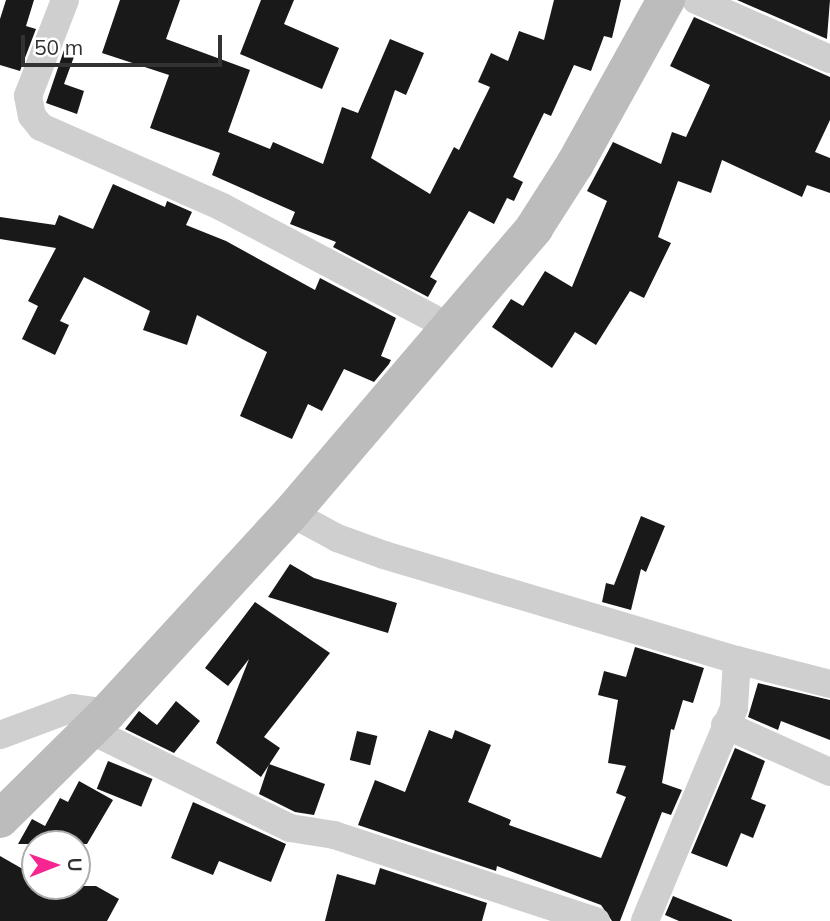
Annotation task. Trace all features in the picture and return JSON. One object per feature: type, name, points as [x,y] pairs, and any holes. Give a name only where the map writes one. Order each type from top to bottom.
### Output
[{"type":"street","points":[[65,0],[28,96],[28,106],[41,127],[222,207],[450,327]]},
{"type":"street","points":[[0,819],[98,721],[291,513],[534,228],[575,164],[666,0]]},
{"type":"street","points":[[696,0],[830,59]]},
{"type":"street","points":[[291,513],[337,538],[384,555],[737,660],[830,684]]},
{"type":"street","points":[[645,921],[737,695],[737,660]]},
{"type":"street","points":[[0,735],[73,708],[290,828],[334,835],[596,921]]},
{"type":"street","points":[[725,724],[830,772]]},
{"type":"building","points":[[6,0],[34,0],[26,26],[36,29],[20,71],[0,65],[0,19]]},
{"type":"building","points":[[120,0],[180,0],[166,39],[250,70],[228,132],[270,149],[273,142],[323,164],[342,107],[358,113],[390,39],[424,53],[406,95],[395,90],[371,158],[430,194],[454,147],[459,150],[490,87],[478,82],[491,53],[508,61],[519,31],[544,40],[554,0],[621,0],[612,38],[604,36],[591,71],[574,65],[551,116],[544,113],[513,177],[523,182],[514,201],[507,198],[494,224],[469,211],[430,277],[437,281],[428,297],[333,247],[336,242],[290,224],[295,212],[212,175],[220,153],[150,128],[169,75],[102,53]]},
{"type":"building","points":[[261,0],[294,0],[284,24],[339,48],[322,89],[240,54]]},
{"type":"building","points":[[737,0],[830,0],[827,39]]},
{"type":"building","points":[[694,17],[830,77],[830,120],[815,152],[830,158],[830,193],[807,185],[802,197],[722,160],[711,193],[678,181],[658,237],[671,243],[644,298],[630,291],[596,345],[575,332],[552,368],[492,327],[511,299],[523,306],[545,271],[572,287],[607,201],[587,191],[613,142],[661,164],[672,132],[686,137],[710,85],[670,66]]},
{"type":"building","points":[[64,50],[75,54],[64,84],[84,91],[77,114],[46,103]]},
{"type":"building","points":[[113,184],[165,207],[167,201],[192,212],[186,225],[226,241],[315,290],[320,278],[396,318],[381,356],[391,360],[389,364],[374,382],[344,369],[322,411],[308,404],[292,439],[240,416],[267,352],[197,315],[187,345],[143,330],[150,311],[84,277],[60,321],[69,325],[55,355],[22,339],[38,306],[28,301],[56,248],[0,239],[0,217],[55,225],[59,215],[93,229]]},
{"type":"building","points":[[641,516],[665,526],[646,572],[641,569],[631,610],[602,602],[606,583],[614,585]]},
{"type":"building","points":[[290,564],[314,578],[397,603],[388,633],[268,597]]},
{"type":"building","points":[[255,602],[330,653],[264,737],[280,748],[261,777],[216,743],[249,659],[228,686],[205,668]]},
{"type":"building","points":[[635,647],[704,668],[693,703],[683,700],[674,730],[671,729],[662,783],[682,790],[671,815],[662,812],[620,921],[612,921],[601,905],[497,866],[496,871],[358,825],[375,780],[405,792],[429,730],[452,739],[455,730],[491,745],[468,802],[511,820],[509,825],[601,858],[626,797],[616,793],[626,766],[608,763],[618,700],[598,695],[604,671],[626,677]]},
{"type":"building","points":[[758,683],[830,700],[830,740],[781,721],[778,730],[748,717]]},
{"type":"building","points":[[176,701],[200,721],[174,753],[125,729],[139,711],[157,725]]},
{"type":"building","points":[[357,731],[377,736],[370,765],[350,760]]},
{"type":"building","points":[[735,748],[765,761],[751,799],[766,805],[753,838],[741,833],[727,867],[691,853]]},
{"type":"building","points":[[108,761],[153,779],[141,807],[97,789]]},
{"type":"building","points":[[269,764],[325,784],[314,815],[295,812],[259,794]]},
{"type":"building","points":[[79,781],[113,800],[91,837],[91,830],[26,830],[32,819],[45,826],[60,798],[68,802]]},
{"type":"building","points":[[193,802],[286,844],[271,882],[219,861],[213,875],[171,858]]},
{"type":"building","points":[[0,856],[21,868],[21,900],[91,900],[91,886],[96,886],[119,899],[107,921],[0,921]]},
{"type":"building","points":[[380,868],[487,903],[482,921],[325,921],[337,874],[375,885]]},
{"type":"building","points":[[673,896],[732,921],[679,921],[665,915]]}]
